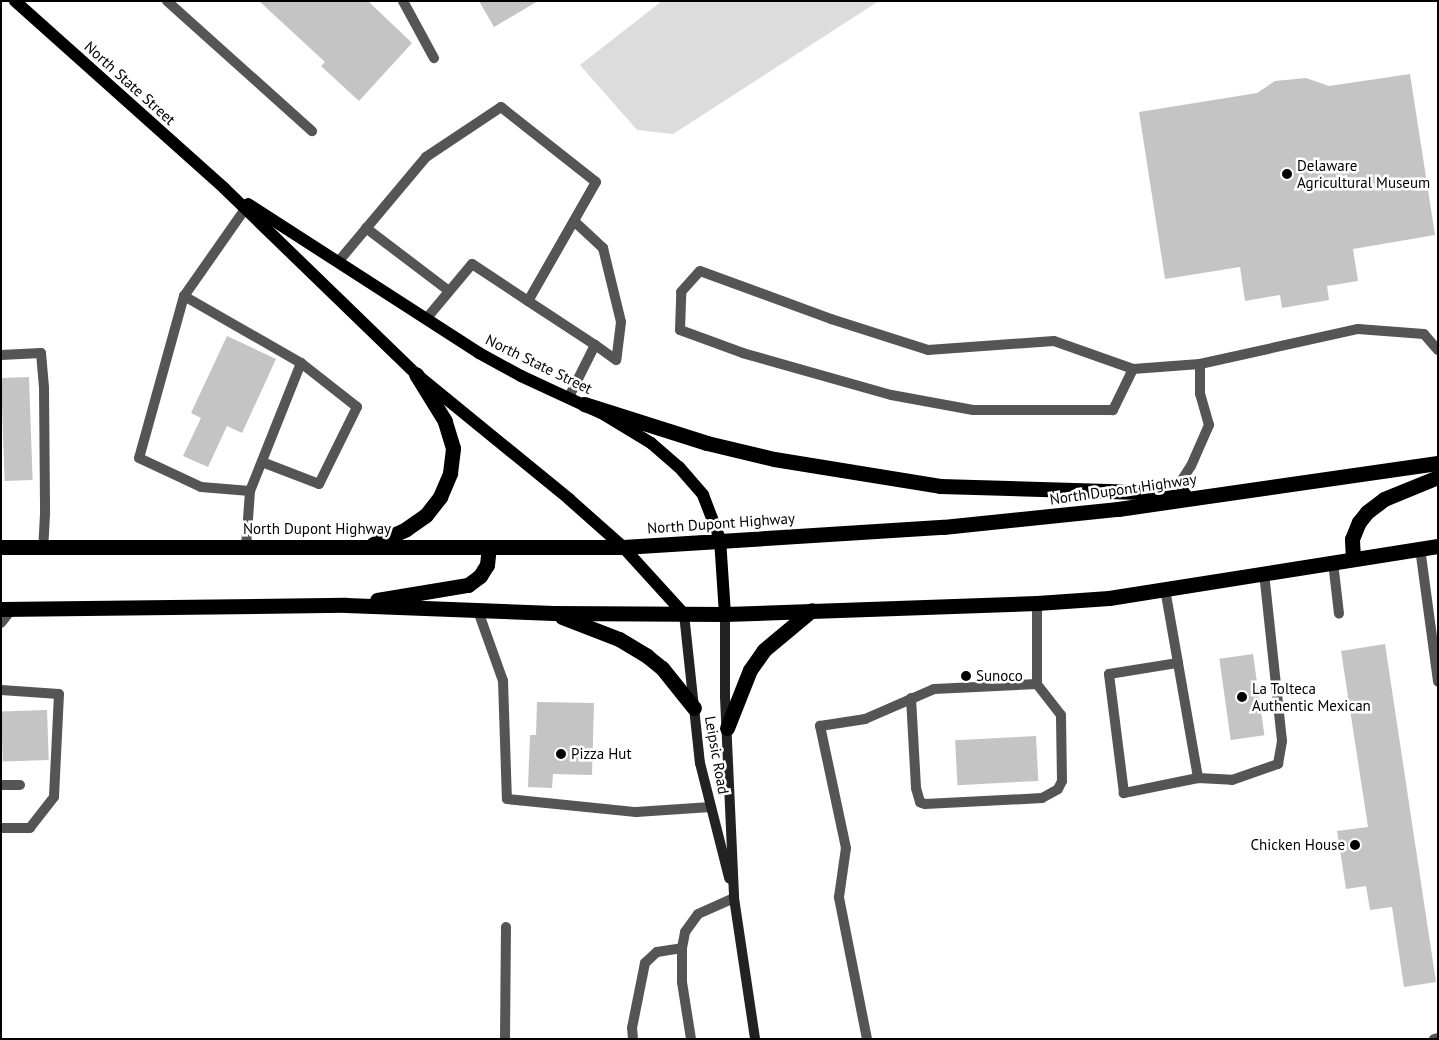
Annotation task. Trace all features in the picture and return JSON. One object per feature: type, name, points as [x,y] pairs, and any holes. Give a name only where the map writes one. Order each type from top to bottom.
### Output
[{"type":"highway","points":[[367,547],[406,529],[426,515],[440,497],[450,473],[452,448],[445,421],[416,374]]},
{"type":"highway","points":[[584,404],[717,445],[774,459],[863,475],[940,486],[1219,494]]},
{"type":"highway","name":"North Dupont Highway","points":[[1,547],[623,547],[943,528],[1118,510],[1438,463]]},
{"type":"highway","points":[[1353,559],[1352,539],[1359,522],[1367,512],[1384,499],[1438,477]]},
{"type":"highway","points":[[7,609],[346,605],[554,614],[725,614],[1037,603],[1109,598],[1438,546]]},
{"type":"highway","points":[[346,605],[468,585],[480,576],[487,565],[489,547]]},
{"type":"highway","points":[[727,728],[750,670],[764,650],[812,610]]},
{"type":"highway","points":[[554,614],[618,639],[647,656],[662,668],[694,708]]},
{"type":"main road","name":"North State Street","points":[[15,1],[224,188],[416,374],[569,499],[623,547],[684,614]]},
{"type":"main road","name":"North State Street","points":[[224,188],[426,319],[512,372],[584,404],[651,443],[679,467],[703,495],[720,540],[725,614]]},
{"type":"street","points":[[167,1],[312,131]]},
{"type":"street","points":[[403,1],[434,58]]},
{"type":"street","points":[[338,262],[426,156],[501,107],[596,182],[528,301]]},
{"type":"street","points":[[245,209],[184,296],[139,458],[201,487],[250,491]]},
{"type":"street","points":[[426,319],[472,264],[616,360],[621,322],[603,248],[574,220]]},
{"type":"street","points":[[366,228],[449,291]]},
{"type":"street","points":[[1133,369],[1113,410],[973,410],[891,394],[743,353],[680,330],[682,292],[700,271],[831,319],[928,350],[1054,341],[1133,369],[1200,364],[1358,330],[1424,334],[1438,350]]},
{"type":"street","points":[[184,296],[301,363],[357,407],[319,484],[262,462]]},
{"type":"street","points":[[569,397],[595,345]]},
{"type":"street","points":[[1,354],[41,353],[44,389],[45,514],[43,547]]},
{"type":"street","points":[[246,547],[250,491],[301,363]]},
{"type":"street","points":[[1174,492],[1191,466],[1208,425],[1200,394],[1200,364]]},
{"type":"street","points":[[1420,548],[1434,631],[1438,682]]},
{"type":"street","points":[[1333,562],[1339,614]]},
{"type":"street","points":[[1178,663],[1109,674],[1124,793],[1198,778],[1232,780],[1278,764],[1282,741],[1264,573]]},
{"type":"street","points":[[1165,589],[1198,778]]},
{"type":"street","points":[[911,698],[917,796],[925,804],[1042,798],[1058,789],[1062,781],[1061,715],[1037,684],[1037,603]]},
{"type":"street","points":[[1,623],[7,609]]},
{"type":"street","points":[[478,611],[503,681],[506,799],[636,812],[711,807]]},
{"type":"street","name":"Leipsic Road","points":[[684,614],[700,763],[734,898],[755,1039]]},
{"type":"street","name":"Leipsic Road","points":[[725,614],[727,728],[734,898]]},
{"type":"street","points":[[867,1039],[839,898],[846,848],[820,726],[865,718],[934,689],[1037,684]]},
{"type":"street","points":[[1,690],[59,694],[54,797],[30,828],[1,828]]},
{"type":"street","points":[[1,785],[20,785]]},
{"type":"street","points":[[691,1039],[682,982],[682,948],[685,932],[698,914],[734,898]]},
{"type":"street","points":[[505,1039],[506,928]]},
{"type":"street","points":[[633,1039],[632,1028],[645,964],[657,952],[682,948]]},
{"type":"street","points":[[1434,1039],[1438,1038]]},
{"type":"shaded area","points":[[662,1],[879,1],[673,134],[637,130],[580,65]]},
{"type":"building","points":[[259,1],[368,1],[412,43],[359,101],[321,66],[325,62]]},
{"type":"building","points":[[479,1],[538,1],[494,27]]},
{"type":"building","name":"Delaware Agricultural Museum","points":[[1410,74],[1435,235],[1353,249],[1358,281],[1327,286],[1329,300],[1282,308],[1280,295],[1245,301],[1240,267],[1165,279],[1139,112],[1257,93],[1275,81],[1306,78],[1329,86]]},
{"type":"building","points":[[227,336],[276,359],[242,433],[227,426],[208,467],[183,456],[201,418],[191,413]]},
{"type":"building","points":[[29,377],[33,480],[5,481],[1,378]]},
{"type":"building","points":[[1385,644],[1436,982],[1404,987],[1392,907],[1370,910],[1366,886],[1346,889],[1337,831],[1368,827],[1341,651]]},
{"type":"building","name":"La Tolteca Authentic Mexican","points":[[1253,654],[1264,735],[1231,740],[1219,659]]},
{"type":"building","name":"Pizza Hut","points":[[537,702],[594,703],[592,775],[553,774],[552,788],[528,787],[530,735],[536,735]]},
{"type":"building","points":[[47,710],[49,760],[3,762],[1,712]]},
{"type":"building","points":[[1036,736],[1038,781],[957,785],[955,740]]},
{"type":"place","name":"Delaware Agricultural Museum","points":[[1287,174]]},
{"type":"place","name":"Sunoco","points":[[966,676]]},
{"type":"place","name":"La Tolteca Authentic Mexican","points":[[1242,697]]},
{"type":"place","name":"Pizza Hut","points":[[561,754]]},
{"type":"place","name":"Chicken House","points":[[1355,845]]}]
